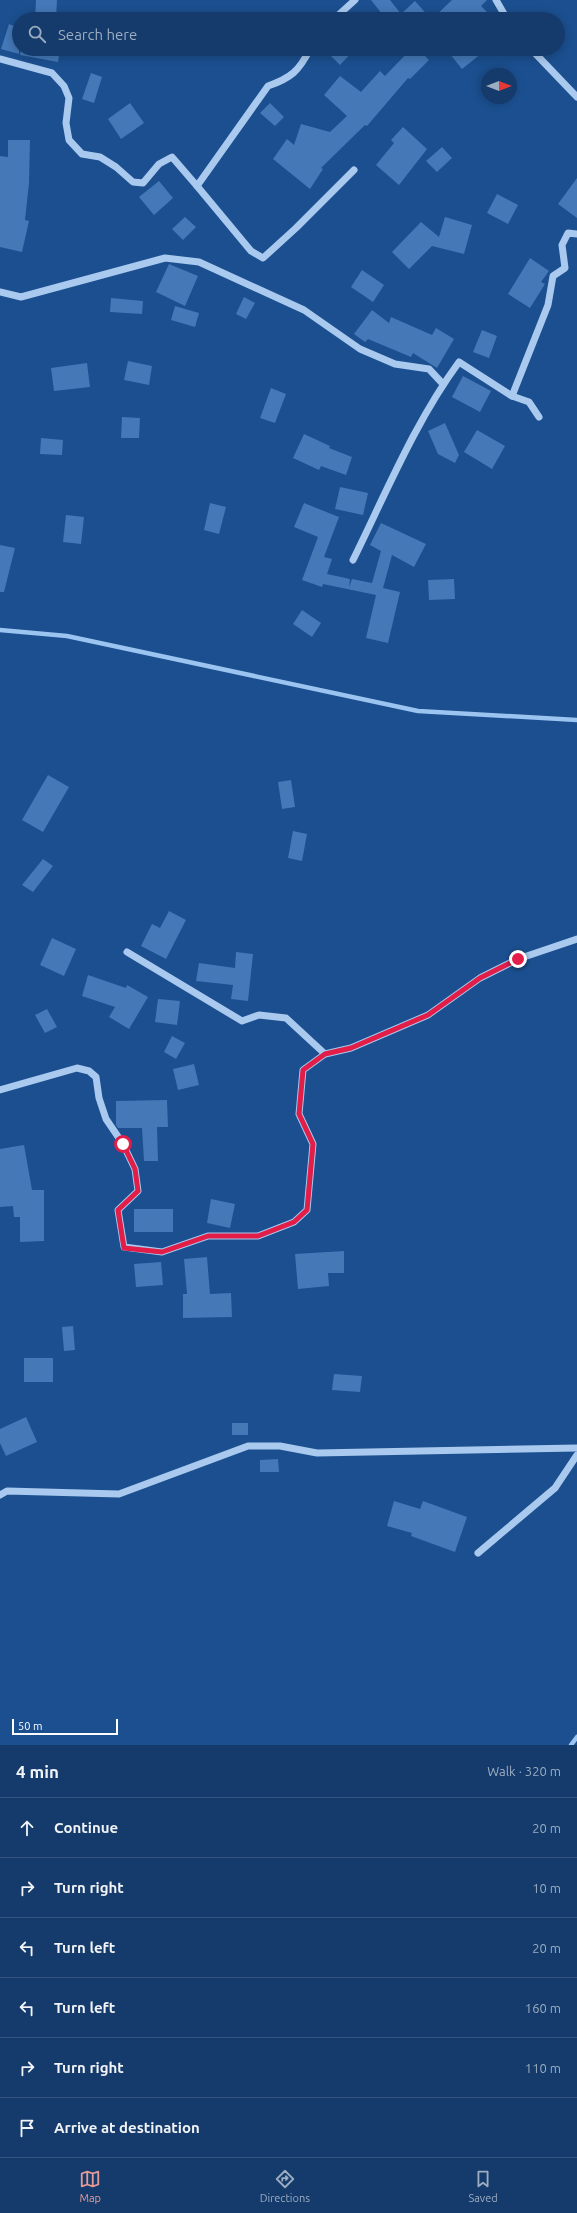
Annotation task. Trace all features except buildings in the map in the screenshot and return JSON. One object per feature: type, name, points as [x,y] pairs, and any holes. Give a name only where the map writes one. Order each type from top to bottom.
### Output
[{"type":"street","points":[[342,12],[355,0]]},
{"type":"street","points":[[496,0],[503,12]]},
{"type":"street","points":[[197,186],[268,86],[288,79],[304,62],[307,56]]},
{"type":"street","points":[[538,56],[577,97]]},
{"type":"street","points":[[0,59],[52,73],[64,86],[69,98],[66,123],[69,140],[82,154],[100,157],[116,167],[133,182],[144,183],[159,164],[172,157],[251,251],[263,258],[296,228],[354,170]]},
{"type":"street","points":[[512,396],[548,305],[553,276],[566,268],[562,245],[568,233],[577,234]]},
{"type":"street","points":[[0,292],[21,297],[165,258],[199,262],[304,310],[360,349],[395,364],[429,369],[443,384]]},
{"type":"street","points":[[353,560],[443,384],[459,362],[512,396],[529,402],[539,417]]},
{"type":"street","points":[[0,1090],[77,1068],[89,1071],[96,1077],[99,1098],[106,1119],[123,1144],[135,1169],[138,1191],[118,1210],[124,1248],[162,1252],[208,1236],[258,1236],[294,1222],[307,1210],[313,1144],[299,1114],[303,1070],[325,1054],[351,1048],[428,1015],[480,978],[518,959],[577,939]]},
{"type":"street","points":[[127,952],[242,1021],[259,1015],[286,1018],[325,1054]]},
{"type":"street","points":[[0,1495],[7,1491],[119,1494],[248,1446],[280,1446],[317,1453],[577,1448]]},
{"type":"street","points":[[478,1553],[555,1488],[577,1455]]},
{"type":"waterway","points":[[0,630],[67,636],[418,711],[577,720]]},
{"type":"waterway","points":[[571,1745],[577,1737]]},
{"type":"route","points":[[123,1144],[135,1169],[138,1191],[118,1210],[124,1248],[162,1252],[208,1236],[258,1236],[294,1222],[307,1210],[313,1144],[308,1129],[299,1114],[303,1070],[325,1054],[351,1048],[428,1015],[480,978],[518,959]]}]
